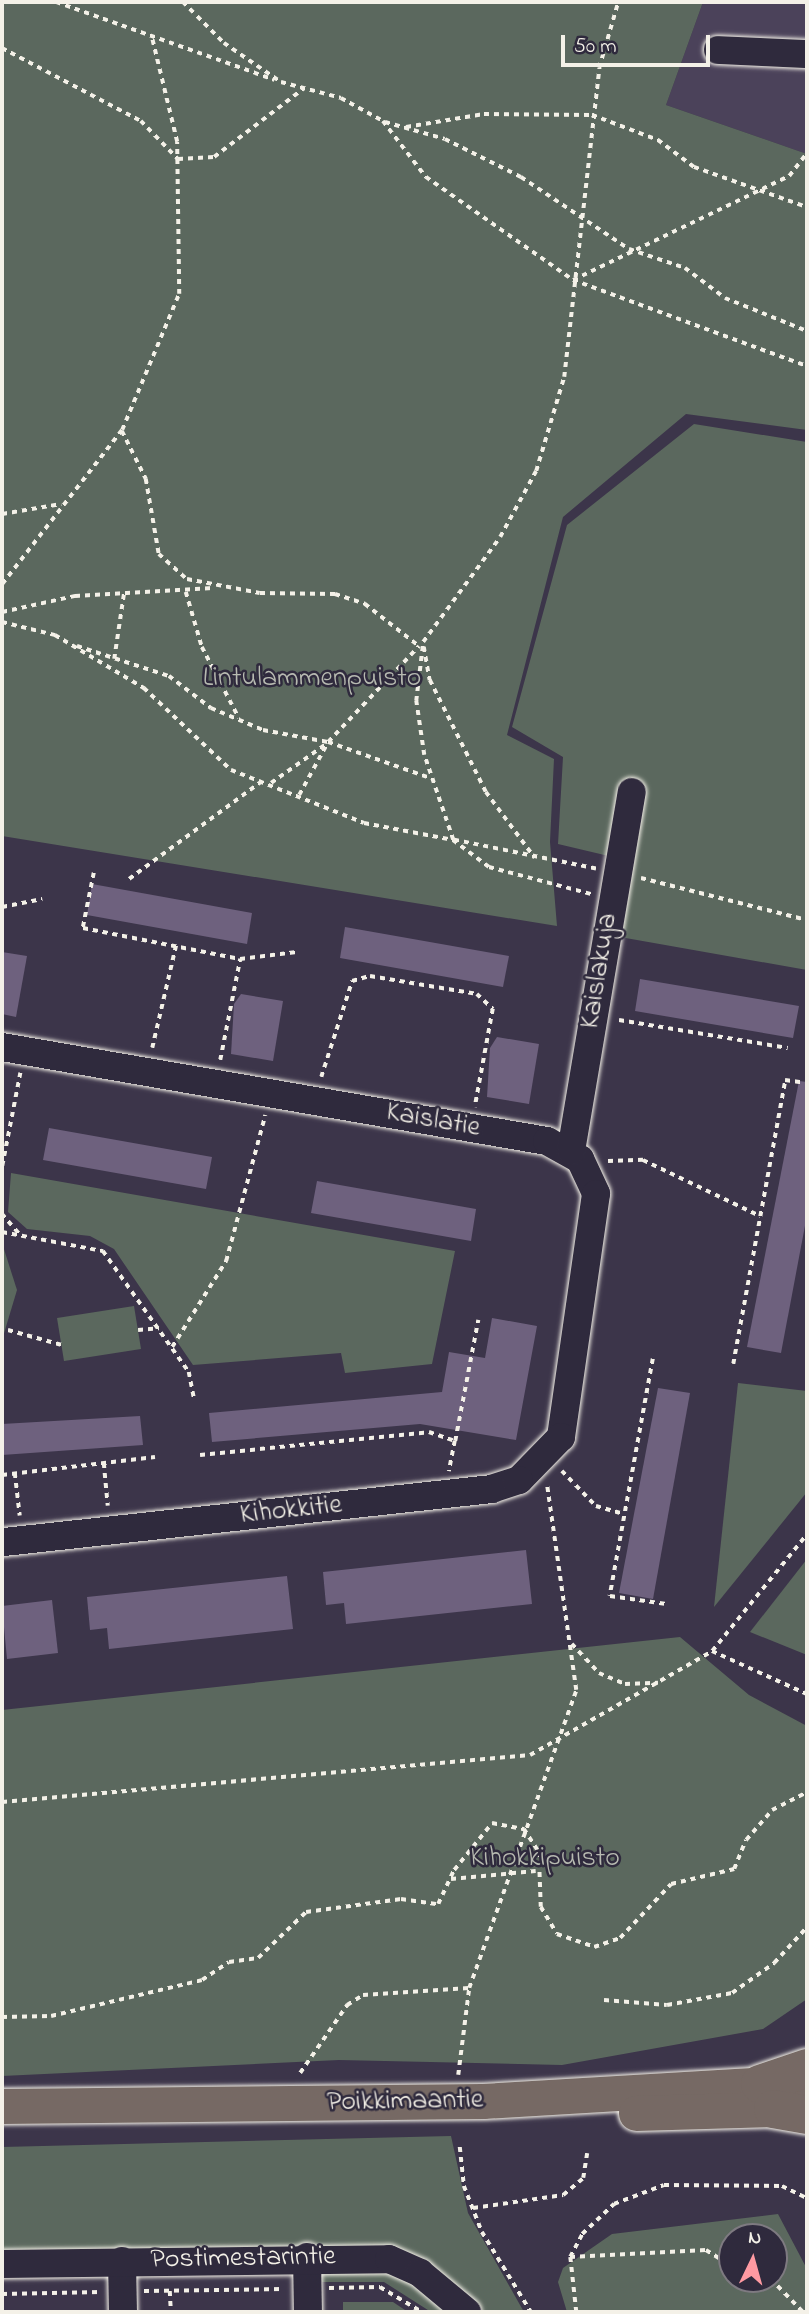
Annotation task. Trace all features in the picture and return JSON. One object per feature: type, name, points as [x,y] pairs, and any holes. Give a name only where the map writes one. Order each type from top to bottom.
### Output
[{"type":"highway","points":[[787,2104],[807,2068]]},
{"type":"main road","name":"Poikkimaantie","points":[[2,2131],[787,2104],[807,2082]]},
{"type":"main road","name":"Poikkimaantie","points":[[2,2106],[484,2102],[787,2104]]},
{"type":"street","points":[[718,50],[807,54]]},
{"type":"street","name":"Kaislakuja","points":[[571,1151],[632,792]]},
{"type":"street","name":"Kaislatie","points":[[13,1049],[547,1140],[571,1151]]},
{"type":"street","name":"Kihokkitie","points":[[11,1533],[492,1489],[548,1470],[561,1437],[596,1194],[571,1151]]},
{"type":"street","points":[[307,2257],[308,2300]]},
{"type":"street","name":"Postimestarintie","points":[[2,2264],[307,2257],[389,2259],[420,2273],[467,2312]]},
{"type":"street","points":[[122,2261],[122,2302]]},
{"type":"path","points":[[56,2],[152,39],[304,88],[521,177],[629,249],[685,268],[725,298],[807,331]]},
{"type":"path","points":[[183,2],[224,43],[281,82]]},
{"type":"path","points":[[271,783],[328,742],[421,644],[500,537],[536,471],[564,377],[578,216],[592,115],[618,2]]},
{"type":"path","points":[[2,584],[122,430],[179,294],[178,159],[152,39]]},
{"type":"path","points":[[2,48],[141,121],[178,159],[214,157],[304,88]]},
{"type":"path","points":[[404,127],[485,114],[592,115],[659,140],[694,167],[807,207]]},
{"type":"path","points":[[383,121],[426,177],[573,280],[807,366]]},
{"type":"path","points":[[573,280],[629,249],[789,176],[807,153]]},
{"type":"path","points":[[122,430],[146,479],[159,554],[187,579],[213,587]]},
{"type":"path","points":[[2,514],[63,503]]},
{"type":"path","points":[[2,612],[124,592],[186,592],[213,587],[335,594],[365,604],[421,644],[430,680],[486,792],[535,858]]},
{"type":"path","points":[[114,660],[124,592]]},
{"type":"path","points":[[186,592],[202,647],[240,720]]},
{"type":"path","points":[[2,622],[169,676],[240,720],[328,742],[431,779]]},
{"type":"path","points":[[68,643],[144,688],[232,769],[364,823],[535,858],[614,886]]},
{"type":"path","points":[[421,644],[416,701],[431,779],[453,840],[489,867],[807,920]]},
{"type":"path","points":[[299,796],[328,742]]},
{"type":"path","points":[[129,879],[263,780]]},
{"type":"path","points":[[94,873],[83,928],[240,959],[297,952]]},
{"type":"path","points":[[2,907],[42,900]]},
{"type":"path","points":[[150,1056],[176,945]]},
{"type":"path","points":[[218,1069],[240,959]]},
{"type":"path","points":[[318,1086],[352,981],[370,976],[477,995],[493,1009],[474,1112]]},
{"type":"path","points":[[619,1020],[788,1048]]},
{"type":"path","points":[[2,1167],[13,1049]]},
{"type":"path","points":[[733,1364],[785,1080],[807,1083]]},
{"type":"path","points":[[172,1347],[226,1261],[267,1109]]},
{"type":"path","points":[[608,1161],[643,1160],[760,1216]]},
{"type":"path","points":[[2,1214],[24,1238]]},
{"type":"path","points":[[2,1231],[24,1238],[79,1242],[103,1251],[190,1372],[194,1398]]},
{"type":"path","points":[[448,1478],[478,1320]]},
{"type":"path","points":[[138,1330],[159,1328]]},
{"type":"path","points":[[8,1330],[62,1345]]},
{"type":"path","points":[[653,1359],[610,1596],[666,1604]]},
{"type":"path","points":[[200,1455],[429,1432],[455,1441]]},
{"type":"path","points":[[2,1475],[155,1457]]},
{"type":"path","points":[[104,1463],[109,1514]]},
{"type":"path","points":[[548,1470],[596,1506],[624,1514]]},
{"type":"path","points":[[458,2077],[469,1988],[576,1689],[547,1485],[548,1470]]},
{"type":"path","points":[[11,1533],[15,1473]]},
{"type":"path","points":[[2,1802],[530,1755],[661,1683],[712,1651],[807,1534]]},
{"type":"path","points":[[571,1643],[599,1673],[625,1684],[661,1683]]},
{"type":"path","points":[[712,1651],[807,1694]]},
{"type":"path","points":[[2,2017],[51,2016],[202,1980],[229,1962],[258,1958],[306,1912],[401,1899],[438,1904],[451,1880],[492,1824],[524,1829],[538,1852],[541,1907],[557,1934],[594,1947],[620,1938],[671,1884],[734,1869],[746,1840],[772,1811],[807,1792]]},
{"type":"path","points":[[451,1880],[507,1878],[537,1871]]},
{"type":"path","points":[[604,2000],[667,2005],[732,1993],[774,1963],[807,1927]]},
{"type":"path","points":[[300,2073],[347,2005],[363,1995],[469,1988]]},
{"type":"path","points":[[460,2147],[473,2208],[531,2312]]},
{"type":"path","points":[[473,2208],[563,2195],[583,2178],[587,2153]]},
{"type":"path","points":[[576,2312],[570,2257],[582,2234],[614,2204],[664,2185],[782,2186],[807,2198]]},
{"type":"path","points":[[570,2257],[706,2250],[718,2257]]},
{"type":"path","points":[[2,2294],[122,2302],[170,2291],[308,2300],[380,2287],[422,2312]]},
{"type":"path","points":[[170,2291],[172,2312]]},
{"type":"path","points":[[785,2293],[803,2312]]},
{"type":"shaded area","points":[[703,2],[807,2],[807,154],[666,105]]},
{"type":"green space","name":"Lintulammenpuisto","points":[[2,2],[703,2],[666,105],[807,154],[807,430],[686,414],[563,517],[507,735],[554,759],[550,842],[557,926],[2,836]]},
{"type":"green space","points":[[694,424],[807,442],[807,970],[620,937],[634,862],[558,844],[563,757],[512,727],[567,525]]},
{"type":"green space","points":[[11,1173],[455,1251],[432,1364],[345,1373],[341,1353],[193,1365],[114,1249],[90,1236],[27,1229],[8,1212]]},
{"type":"green space","points":[[2,1243],[17,1290],[2,1340]]},
{"type":"green space","points":[[134,1306],[141,1349],[64,1361],[57,1318]]},
{"type":"green space","points":[[738,1383],[807,1391],[807,1492],[714,1607]]},
{"type":"green space","points":[[807,1559],[807,1655],[750,1632]]},
{"type":"green space","name":"Kihokkipuisto","points":[[680,1637],[749,1695],[807,1726],[807,1999],[763,2029],[562,2065],[339,2060],[2,2076],[2,1710]]},
{"type":"green space","points":[[451,2136],[468,2213],[524,2312],[485,2312],[418,2259],[383,2249],[2,2252],[2,2147]]},
{"type":"green space","points":[[778,2214],[783,2223],[718,2223],[718,2293],[788,2293],[788,2233],[807,2269],[807,2312],[567,2312],[558,2282],[563,2268],[612,2234]]},
{"type":"green space","points":[[321,2269],[396,2272],[454,2312],[431,2312],[384,2282],[315,2282]]},
{"type":"green space","points":[[343,2302],[393,2302],[408,2312],[343,2312]]},
{"type":"building","points":[[92,884],[252,913],[247,944],[87,915]]},
{"type":"building","points":[[345,927],[509,956],[503,987],[340,958]]},
{"type":"building","points":[[2,952],[27,956],[16,1017],[2,1014]]},
{"type":"building","points":[[640,979],[799,1006],[793,1038],[635,1011]]},
{"type":"building","points":[[241,994],[283,1001],[273,1061],[231,1054],[234,1004]]},
{"type":"building","points":[[497,1037],[539,1044],[529,1104],[487,1097],[490,1048]]},
{"type":"building","points":[[799,1081],[807,1082],[807,1215],[781,1353],[747,1347]]},
{"type":"building","points":[[49,1128],[212,1157],[206,1189],[43,1160]]},
{"type":"building","points":[[317,1181],[476,1209],[471,1241],[311,1213]]},
{"type":"building","points":[[492,1318],[537,1326],[516,1440],[420,1424],[212,1442],[209,1413],[442,1392],[449,1352],[485,1358]]},
{"type":"building","points":[[658,1388],[690,1393],[653,1599],[619,1593]]},
{"type":"building","points":[[140,1416],[143,1445],[2,1455],[2,1424]]},
{"type":"building","points":[[526,1550],[532,1604],[346,1624],[344,1603],[326,1605],[323,1572]]},
{"type":"building","points":[[287,1576],[293,1629],[109,1649],[107,1628],[90,1630],[87,1597]]},
{"type":"building","points":[[52,1600],[58,1653],[7,1659],[2,1606]]}]
